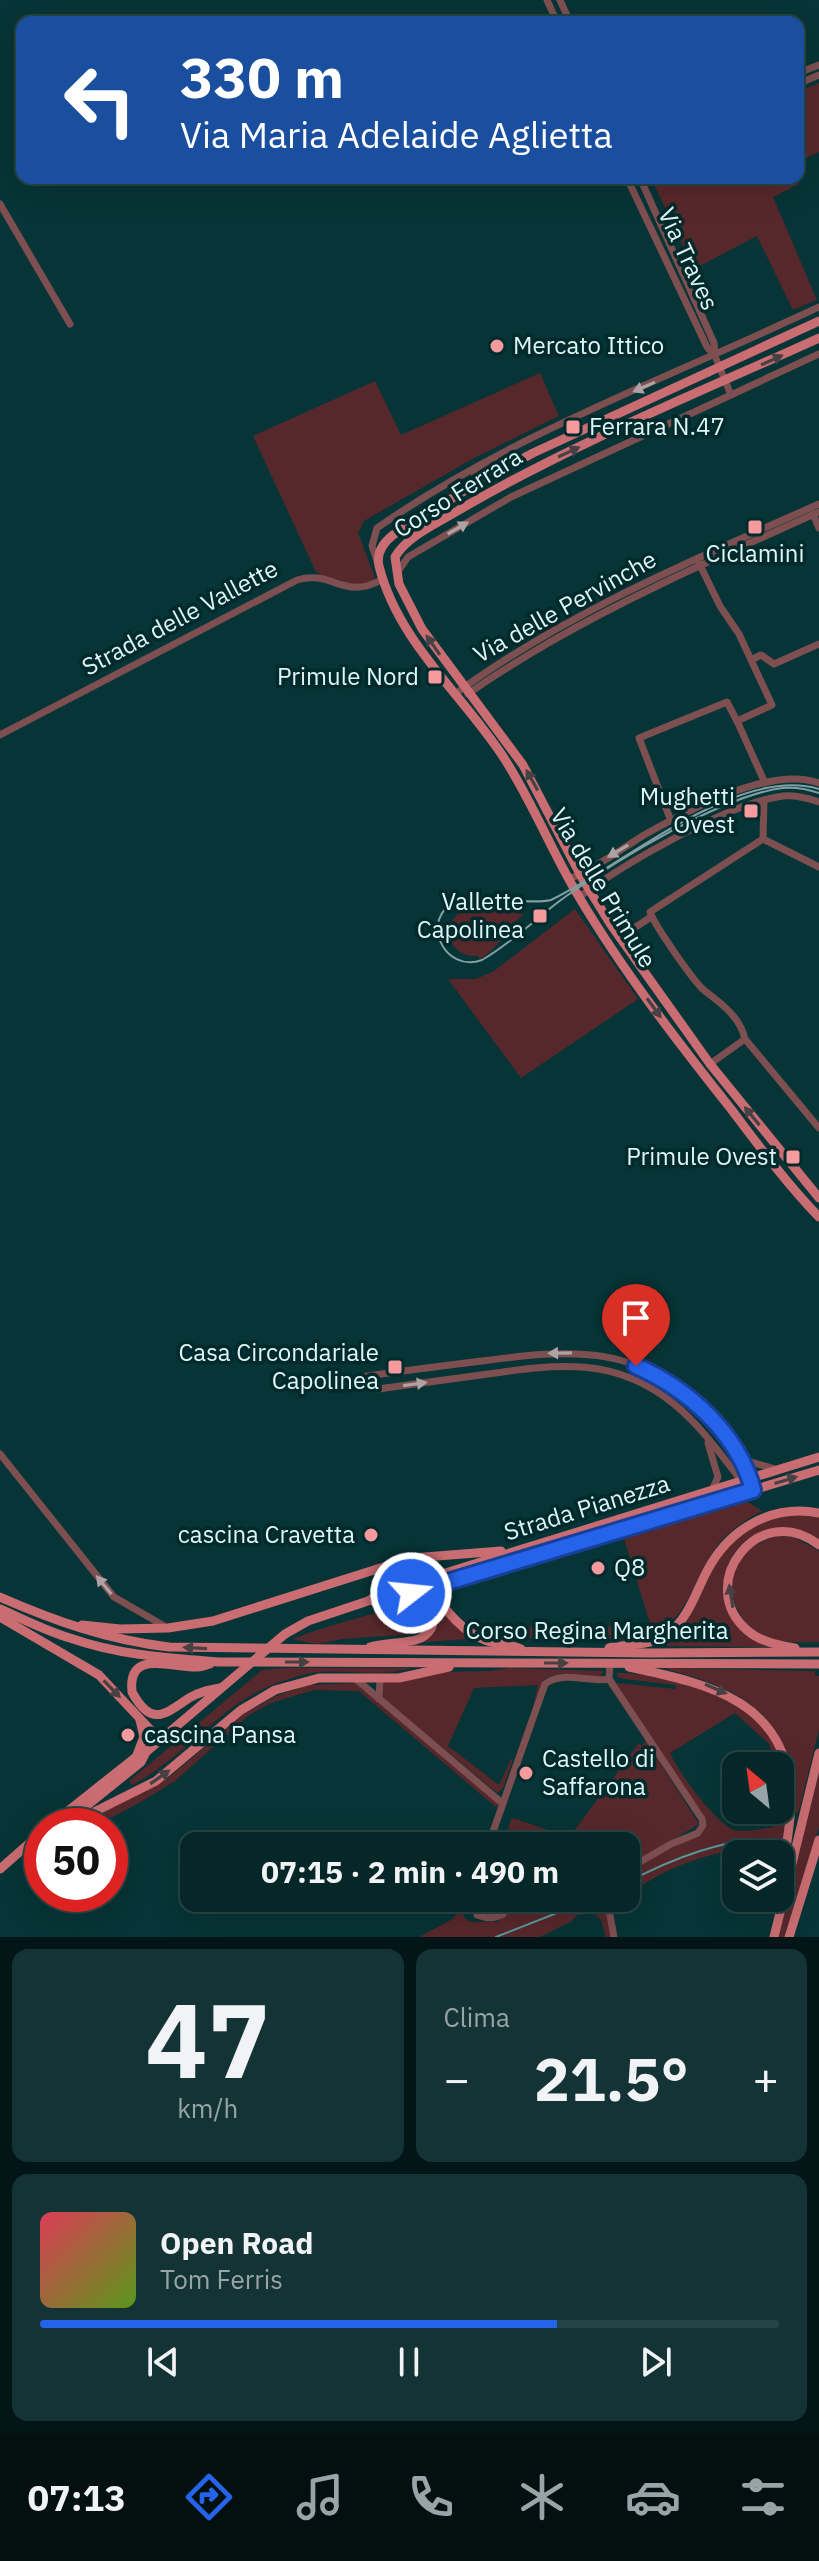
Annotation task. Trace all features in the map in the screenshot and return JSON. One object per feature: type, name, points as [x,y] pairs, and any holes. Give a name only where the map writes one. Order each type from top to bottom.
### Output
[{"type":"main road","name":"Corso Ferrara","points":[[379,564],[380,551],[393,535],[477,483],[533,453],[819,321]]},
{"type":"main road","name":"Corso Ferrara","points":[[397,573],[395,557],[399,550],[476,500],[546,462],[819,338]]},
{"type":"main road","name":"Via delle Primule","points":[[379,564],[383,579],[419,647],[504,758],[579,897],[609,944],[701,1071],[819,1217]]},
{"type":"main road","name":"Via delle Primule","points":[[397,573],[402,593],[422,629],[523,765],[580,875],[619,938],[710,1064],[819,1198]]},
{"type":"main road","points":[[701,1071],[710,1064]]},
{"type":"main road","name":"Strada Pianezza","points":[[146,1752],[285,1634],[321,1616],[368,1601],[394,1598],[493,1554],[516,1550],[819,1457]]},
{"type":"main road","name":"Strada Pianezza","points":[[368,1601],[381,1593],[444,1583],[819,1470]]},
{"type":"main road","points":[[592,1651],[620,1645],[641,1645],[669,1633],[689,1608],[717,1555],[743,1528],[782,1512],[800,1510],[819,1513]]},
{"type":"main road","points":[[814,1652],[766,1641],[746,1629],[731,1607],[728,1585],[733,1563],[739,1554],[746,1545],[766,1534],[779,1531],[805,1535],[819,1545]]},
{"type":"main road","points":[[60,1623],[120,1629],[168,1628],[213,1621],[412,1558],[493,1554],[492,1568]]},
{"type":"main road","points":[[442,1603],[440,1593],[444,1583]]},
{"type":"main road","points":[[426,1584],[474,1636],[489,1642],[510,1643],[524,1650]]},
{"type":"main road","name":"Corso Regina Margherita","points":[[0,1597],[60,1623],[104,1636],[169,1647],[814,1652]]},
{"type":"main road","points":[[354,1650],[389,1642],[415,1641],[427,1633],[432,1618],[425,1605],[413,1598],[394,1598]]},
{"type":"main road","name":"Corso Regina Margherita","points":[[0,1609],[68,1638],[100,1647],[135,1654],[219,1662],[819,1664]]},
{"type":"main road","points":[[0,1617],[99,1675],[160,1740]]},
{"type":"main road","points":[[219,1662],[197,1667],[148,1663],[136,1672],[132,1688],[134,1696],[147,1711],[162,1715],[172,1712],[191,1697],[220,1688]]},
{"type":"main road","points":[[102,1808],[139,1791],[167,1772],[241,1710],[289,1685],[319,1678],[399,1678],[475,1662]]},
{"type":"main road","points":[[610,1663],[686,1679],[716,1689],[752,1709],[768,1727],[784,1760],[790,1789],[787,1840]]},
{"type":"main road","points":[[136,1757],[144,1737],[137,1714]]},
{"type":"main road","points":[[82,1808],[136,1757],[146,1752]]},
{"type":"main road","points":[[73,1808],[141,1762],[146,1752]]},
{"type":"main road","points":[[773,1937],[819,1753]]},
{"type":"main road","points":[[117,1776],[130,1791],[139,1791]]},
{"type":"main road","points":[[790,1932],[819,1840]]},
{"type":"main road","points":[[0,1869],[24,1849]]},
{"type":"main road","points":[[790,1932],[819,1858]]},
{"type":"main road","points":[[773,1937],[776,1912]]},
{"type":"street","name":"Via Traves","points":[[630,184],[707,347],[720,366],[731,395]]},
{"type":"street","name":"Via Traves","points":[[643,184],[714,343],[715,356]]},
{"type":"street","points":[[0,204],[70,324]]},
{"type":"street","name":"Corso Ferrara","points":[[379,564],[372,546],[377,528],[457,479],[533,438],[818,308]]},
{"type":"street","name":"Corso Ferrara","points":[[397,573],[408,557],[511,497],[819,354]]},
{"type":"street","name":"Corso Ferrara","points":[[457,479],[533,453]]},
{"type":"street","name":"Via delle Pervinche","points":[[458,698],[566,633],[698,561],[814,511],[819,504]]},
{"type":"street","points":[[814,511],[819,528]]},
{"type":"street","points":[[698,561],[772,705],[737,721]]},
{"type":"street","name":"Strada delle Vallette","points":[[0,735],[297,580],[310,576],[357,589],[383,579]]},
{"type":"street","points":[[751,660],[761,655],[774,664],[819,644]]},
{"type":"street","points":[[671,821],[639,738],[727,702],[765,783]]},
{"type":"street","points":[[569,879],[671,821],[765,783],[796,778],[819,783]]},
{"type":"street","points":[[579,897],[718,818],[764,801],[795,796],[819,802]]},
{"type":"street","points":[[764,801],[763,839],[819,867]]},
{"type":"street","name":"Via delle Primule","points":[[763,839],[652,908],[651,917],[704,990],[719,999],[743,1028],[745,1039],[819,1128]]},
{"type":"street","name":"Via delle Primule","points":[[619,938],[651,917]]},
{"type":"street","points":[[710,1064],[745,1039]]},
{"type":"street","points":[[746,1479],[688,1416],[660,1394],[626,1375],[592,1366],[522,1369],[378,1389],[370,1388],[361,1377],[542,1353],[602,1356],[636,1366],[668,1381],[699,1406],[741,1455],[751,1462],[778,1469]]},
{"type":"street","points":[[706,1438],[718,1471],[718,1482],[712,1490]]},
{"type":"street","points":[[0,1454],[114,1597],[168,1628]]},
{"type":"street","points":[[741,1455],[751,1490]]},
{"type":"street","name":"Corso Regina Margherita","points":[[610,1663],[609,1679],[702,1819],[703,1825],[698,1833],[640,1862]]},
{"type":"street","name":"Corso Regina Margherita","points":[[493,1832],[545,1684],[559,1677],[609,1679]]},
{"type":"street","points":[[356,1679],[502,1803]]},
{"type":"street","points":[[379,1699],[380,1679]]},
{"type":"street","points":[[478,1912],[477,1915],[494,1919],[503,1914]]},
{"type":"street","points":[[610,1912],[614,1937]]},
{"type":"shaded area","points":[[819,83],[819,152],[804,159],[804,89]]},
{"type":"shaded area","points":[[654,184],[799,184],[773,197],[817,300],[793,310],[757,236],[694,269]]},
{"type":"shaded area","points":[[540,373],[559,416],[474,458],[364,521],[358,533],[375,578],[369,582],[354,585],[337,582],[316,572],[253,436],[375,381],[401,435]]},
{"type":"shaded area","points":[[479,907],[524,914],[480,959],[457,949],[449,933],[456,916]]},
{"type":"shaded area","points":[[575,909],[638,999],[521,1078],[448,979],[476,979],[494,971]]},
{"type":"shaded area","points":[[746,1501],[762,1511],[740,1524],[721,1541],[682,1609],[661,1630],[645,1639],[499,1638],[478,1632],[471,1626],[651,1627],[624,1539]]},
{"type":"shaded area","points":[[803,1514],[819,1516],[819,1540],[794,1530],[768,1530],[745,1541],[727,1568],[728,1607],[771,1647],[653,1646],[666,1640],[706,1574],[744,1532],[776,1518]]},
{"type":"shaded area","points":[[777,1536],[793,1537],[819,1551],[819,1642],[787,1642],[764,1636],[750,1627],[734,1602],[731,1582],[736,1564],[754,1546]]},
{"type":"shaded area","points":[[436,1603],[469,1639],[424,1640],[436,1616],[433,1606]]},
{"type":"shaded area","points":[[405,1604],[415,1605],[422,1614],[423,1624],[413,1634],[316,1644],[292,1639],[334,1625]]},
{"type":"shaded area","points":[[411,1668],[377,1673],[313,1673],[272,1685],[235,1706],[150,1774],[132,1785],[129,1781],[262,1670]]},
{"type":"shaded area","points":[[509,1668],[603,1673],[599,1677],[563,1674],[543,1680],[531,1716],[538,1685],[474,1688],[448,1746],[499,1785],[513,1759],[503,1788],[497,1793],[383,1698],[383,1683],[439,1672]]},
{"type":"shaded area","points":[[666,1669],[815,1671],[815,1675],[819,1676],[819,1730],[798,1814],[795,1813],[794,1752],[786,1752],[762,1714],[744,1699],[722,1688]]},
{"type":"shaded area","points":[[617,1673],[682,1682],[732,1701],[754,1716],[768,1732],[778,1752],[772,1752],[769,1744],[735,1713],[670,1753],[689,1784],[722,1824],[735,1830],[749,1830],[784,1824],[782,1840],[722,1840],[722,1853],[672,1869],[640,1887],[640,1865],[665,1850],[702,1834],[707,1823],[616,1683],[676,1689],[676,1685],[617,1677]]},
{"type":"shaded area","points":[[357,1683],[498,1803],[497,1808],[359,1691],[314,1690],[271,1703],[249,1715],[175,1781],[128,1809],[111,1808],[168,1778],[245,1713],[276,1696],[308,1685]]},
{"type":"shaded area","points":[[646,1741],[699,1824],[640,1860],[640,1832],[573,1832],[639,1743],[641,1746]]},
{"type":"shaded area","points":[[819,1771],[819,1827],[794,1906],[794,1872]]},
{"type":"shaded area","points":[[512,1818],[551,1831],[551,1832],[507,1832]]},
{"type":"shaded area","points":[[459,1912],[463,1912],[464,1918],[471,1922],[497,1922],[505,1914],[612,1912],[608,1915],[616,1937],[606,1937],[601,1920],[594,1913],[577,1915],[572,1921],[540,1937],[419,1937],[451,1920]]},
{"type":"shaded area","points":[[784,1912],[792,1912],[784,1937],[778,1937]]},
{"type":"waterway","points":[[640,1876],[699,1851],[757,1839],[777,1839]]},
{"type":"waterway","points":[[496,1937],[559,1912]]},
{"type":"tram line","points":[[819,789],[787,785],[753,791],[717,804],[551,900],[477,898],[457,901],[445,909],[439,919],[441,942],[447,952],[457,959],[468,962],[482,960],[586,882],[701,816],[758,793],[783,788],[819,793]]},
{"type":"place","name":"Mercato Ittico","points":[[497,346]]},
{"type":"place","name":"Ferrara N.47","points":[[573,427]]},
{"type":"place","name":"Ciclamini","points":[[755,527]]},
{"type":"place","name":"Primule Nord","points":[[435,677]]},
{"type":"place","name":"Mughetti Ovest","points":[[751,811]]},
{"type":"place","name":"Vallette Capolinea","points":[[540,916]]},
{"type":"place","name":"Primule Ovest","points":[[793,1157]]},
{"type":"place","name":"Casa Circondariale Capolinea","points":[[395,1367]]},
{"type":"place","name":"cascina Cravetta","points":[[371,1535]]},
{"type":"place","name":"Q8","points":[[598,1568]]},
{"type":"place","name":"cascina Pansa","points":[[128,1735]]},
{"type":"place","name":"Castello di Saffarona","points":[[526,1773]]},
{"type":"route","points":[[411,1593],[753,1490],[741,1455],[699,1406],[668,1381],[636,1366]]}]
